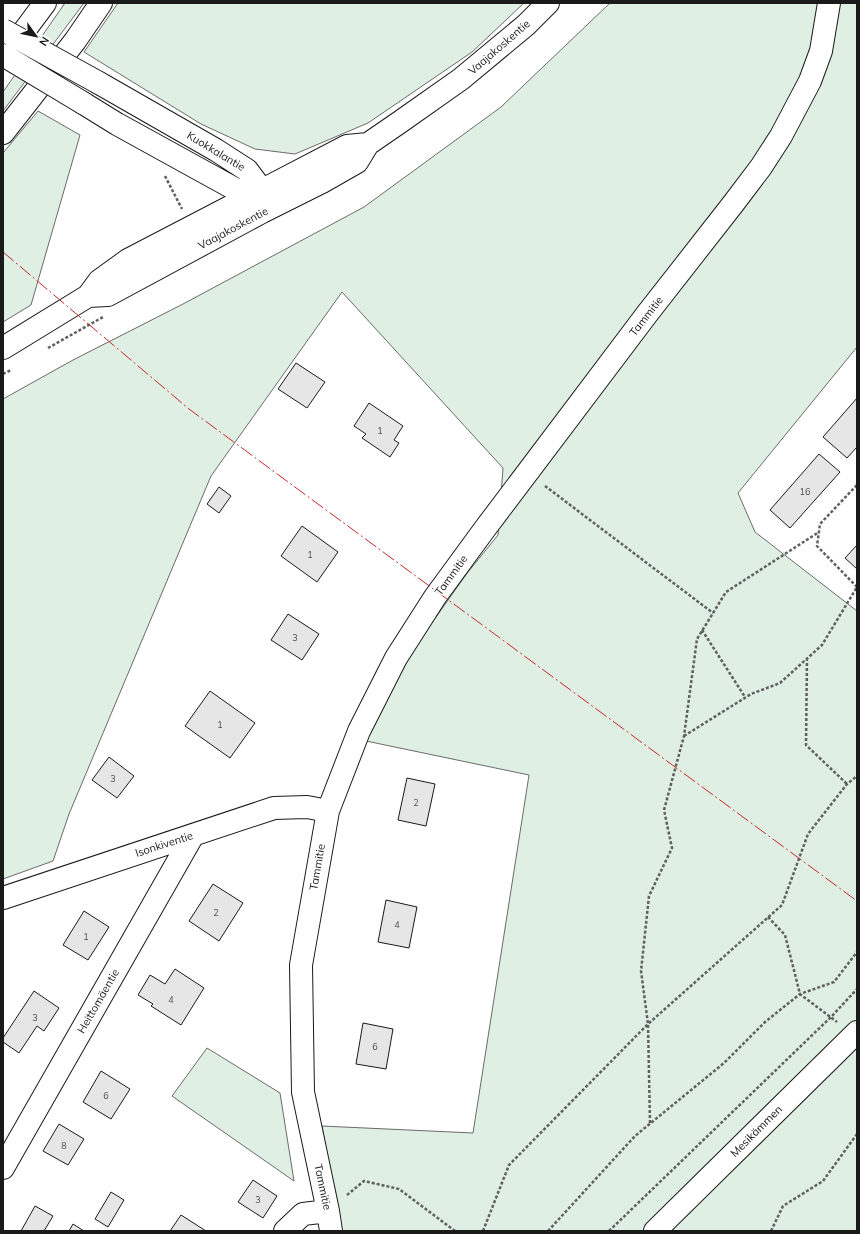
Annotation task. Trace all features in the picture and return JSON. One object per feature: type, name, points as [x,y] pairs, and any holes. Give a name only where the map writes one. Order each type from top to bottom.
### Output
[{"type":"main road","points":[[3,60],[45,3]]},
{"type":"main road","points":[[3,133],[75,41],[101,3]]},
{"type":"main road","name":"Vaajakoskentie","points":[[88,296],[108,295],[357,162],[368,144],[461,79],[526,25],[548,3]]},
{"type":"main road","name":"Tammitie","points":[[330,1221],[303,1092],[301,965],[328,811],[359,731],[396,658],[435,597],[642,320],[734,204],[761,167],[781,136],[810,81],[822,51],[829,3]]},
{"type":"main road","name":"Kuokkalantie","points":[[3,30],[216,150],[247,170],[262,190]]},
{"type":"main road","points":[[3,55],[117,124],[235,189],[241,202],[262,212],[262,190]]},
{"type":"main road","name":"Vaajakoskentie","points":[[3,348],[88,296],[99,281],[128,260],[347,146],[368,144]]},
{"type":"main road","name":"Isonkiventie","points":[[3,898],[274,808],[307,807],[328,811]]},
{"type":"main road","name":"Heittomäentie","points":[[3,1168],[193,835]]},
{"type":"main road","name":"Mesikämmen","points":[[655,1231],[855,1033]]},
{"type":"main road","points":[[285,1231],[303,1214],[330,1221]]},
{"type":"path","points":[[162,171],[192,226]]},
{"type":"path","points":[[527,472],[713,613]]},
{"type":"path","points":[[684,736],[745,697],[780,683],[822,645],[857,587],[817,546],[820,524],[857,485]]},
{"type":"path","points":[[650,1123],[648,1024],[641,971],[649,896],[672,848],[664,810],[684,736],[697,639],[726,592],[819,532]]},
{"type":"path","points":[[702,630],[745,697]]},
{"type":"path","points":[[808,658],[806,745],[847,784]]},
{"type":"path","points":[[483,1231],[509,1165],[648,1024],[782,905],[808,834],[847,784],[857,776]]},
{"type":"path","points":[[768,918],[785,935],[800,994],[855,1033]]},
{"type":"path","points":[[548,1231],[635,1136],[724,1063],[765,1022],[800,994],[834,982],[857,952]]},
{"type":"path","points":[[609,1231],[831,1017],[857,990]]},
{"type":"path","points":[[771,1231],[783,1206],[823,1181],[857,1134]]},
{"type":"path","points":[[330,1221],[364,1181],[399,1189],[455,1231]]},
{"type":"green space","points":[[65,3],[84,3],[3,111],[3,92]]},
{"type":"green space","points":[[118,3],[524,3],[472,52],[368,123],[295,154],[255,149],[201,124],[84,52]]},
{"type":"green space","points":[[610,3],[857,3],[857,347],[738,493],[755,532],[857,611],[857,1231],[340,1231],[322,1126],[473,1133],[529,775],[366,741],[404,662],[468,572],[498,535],[503,468],[342,292],[211,476],[69,814],[53,861],[3,879],[3,399],[73,360],[183,304],[364,207],[501,107]]},
{"type":"green space","points":[[38,111],[80,135],[31,305],[3,322],[3,153]]},
{"type":"green space","points":[[207,1048],[280,1093],[294,1181],[172,1096]]},
{"type":"building","points":[[296,363],[325,382],[307,408],[278,389]]},
{"type":"building","points":[[857,398],[857,447],[847,458],[823,437]]},
{"type":"building","points":[[369,403],[403,426],[394,440],[399,443],[390,457],[362,438],[366,434],[354,426]]},
{"type":"building","points":[[819,454],[840,472],[790,528],[770,510]]},
{"type":"building","points":[[219,487],[231,496],[219,513],[207,504]]},
{"type":"building","points":[[302,526],[338,552],[317,582],[281,556]]},
{"type":"building","points":[[857,545],[857,569],[845,558]]},
{"type":"building","points":[[288,614],[319,634],[302,660],[271,640]]},
{"type":"building","points":[[210,691],[255,723],[230,758],[185,726]]},
{"type":"building","points":[[109,757],[134,776],[117,798],[92,780]]},
{"type":"building","points":[[407,778],[435,784],[426,826],[398,820]]},
{"type":"building","points":[[213,884],[243,903],[219,941],[189,921]]},
{"type":"building","points":[[386,900],[417,907],[409,948],[378,942]]},
{"type":"building","points":[[84,911],[109,927],[88,960],[63,945]]},
{"type":"building","points":[[175,969],[204,988],[181,1025],[151,1006],[153,1004],[138,995],[150,975],[165,984]]},
{"type":"building","points":[[34,991],[59,1008],[44,1031],[37,1026],[19,1053],[3,1042],[3,1038]]},
{"type":"building","points":[[363,1023],[393,1029],[386,1069],[356,1064]]},
{"type":"building","points":[[101,1071],[130,1089],[111,1119],[83,1102]]},
{"type":"building","points":[[59,1124],[84,1139],[68,1165],[43,1151]]},
{"type":"building","points":[[253,1180],[277,1196],[263,1218],[238,1202]]},
{"type":"building","points":[[111,1192],[124,1200],[108,1227],[95,1219]]},
{"type":"building","points":[[35,1206],[53,1216],[44,1231],[21,1231]]},
{"type":"building","points":[[181,1215],[206,1231],[170,1231]]},
{"type":"building","points":[[73,1224],[84,1231],[69,1231]]},
{"type":"power","points":[[3,252],[189,409],[857,901]]}]
